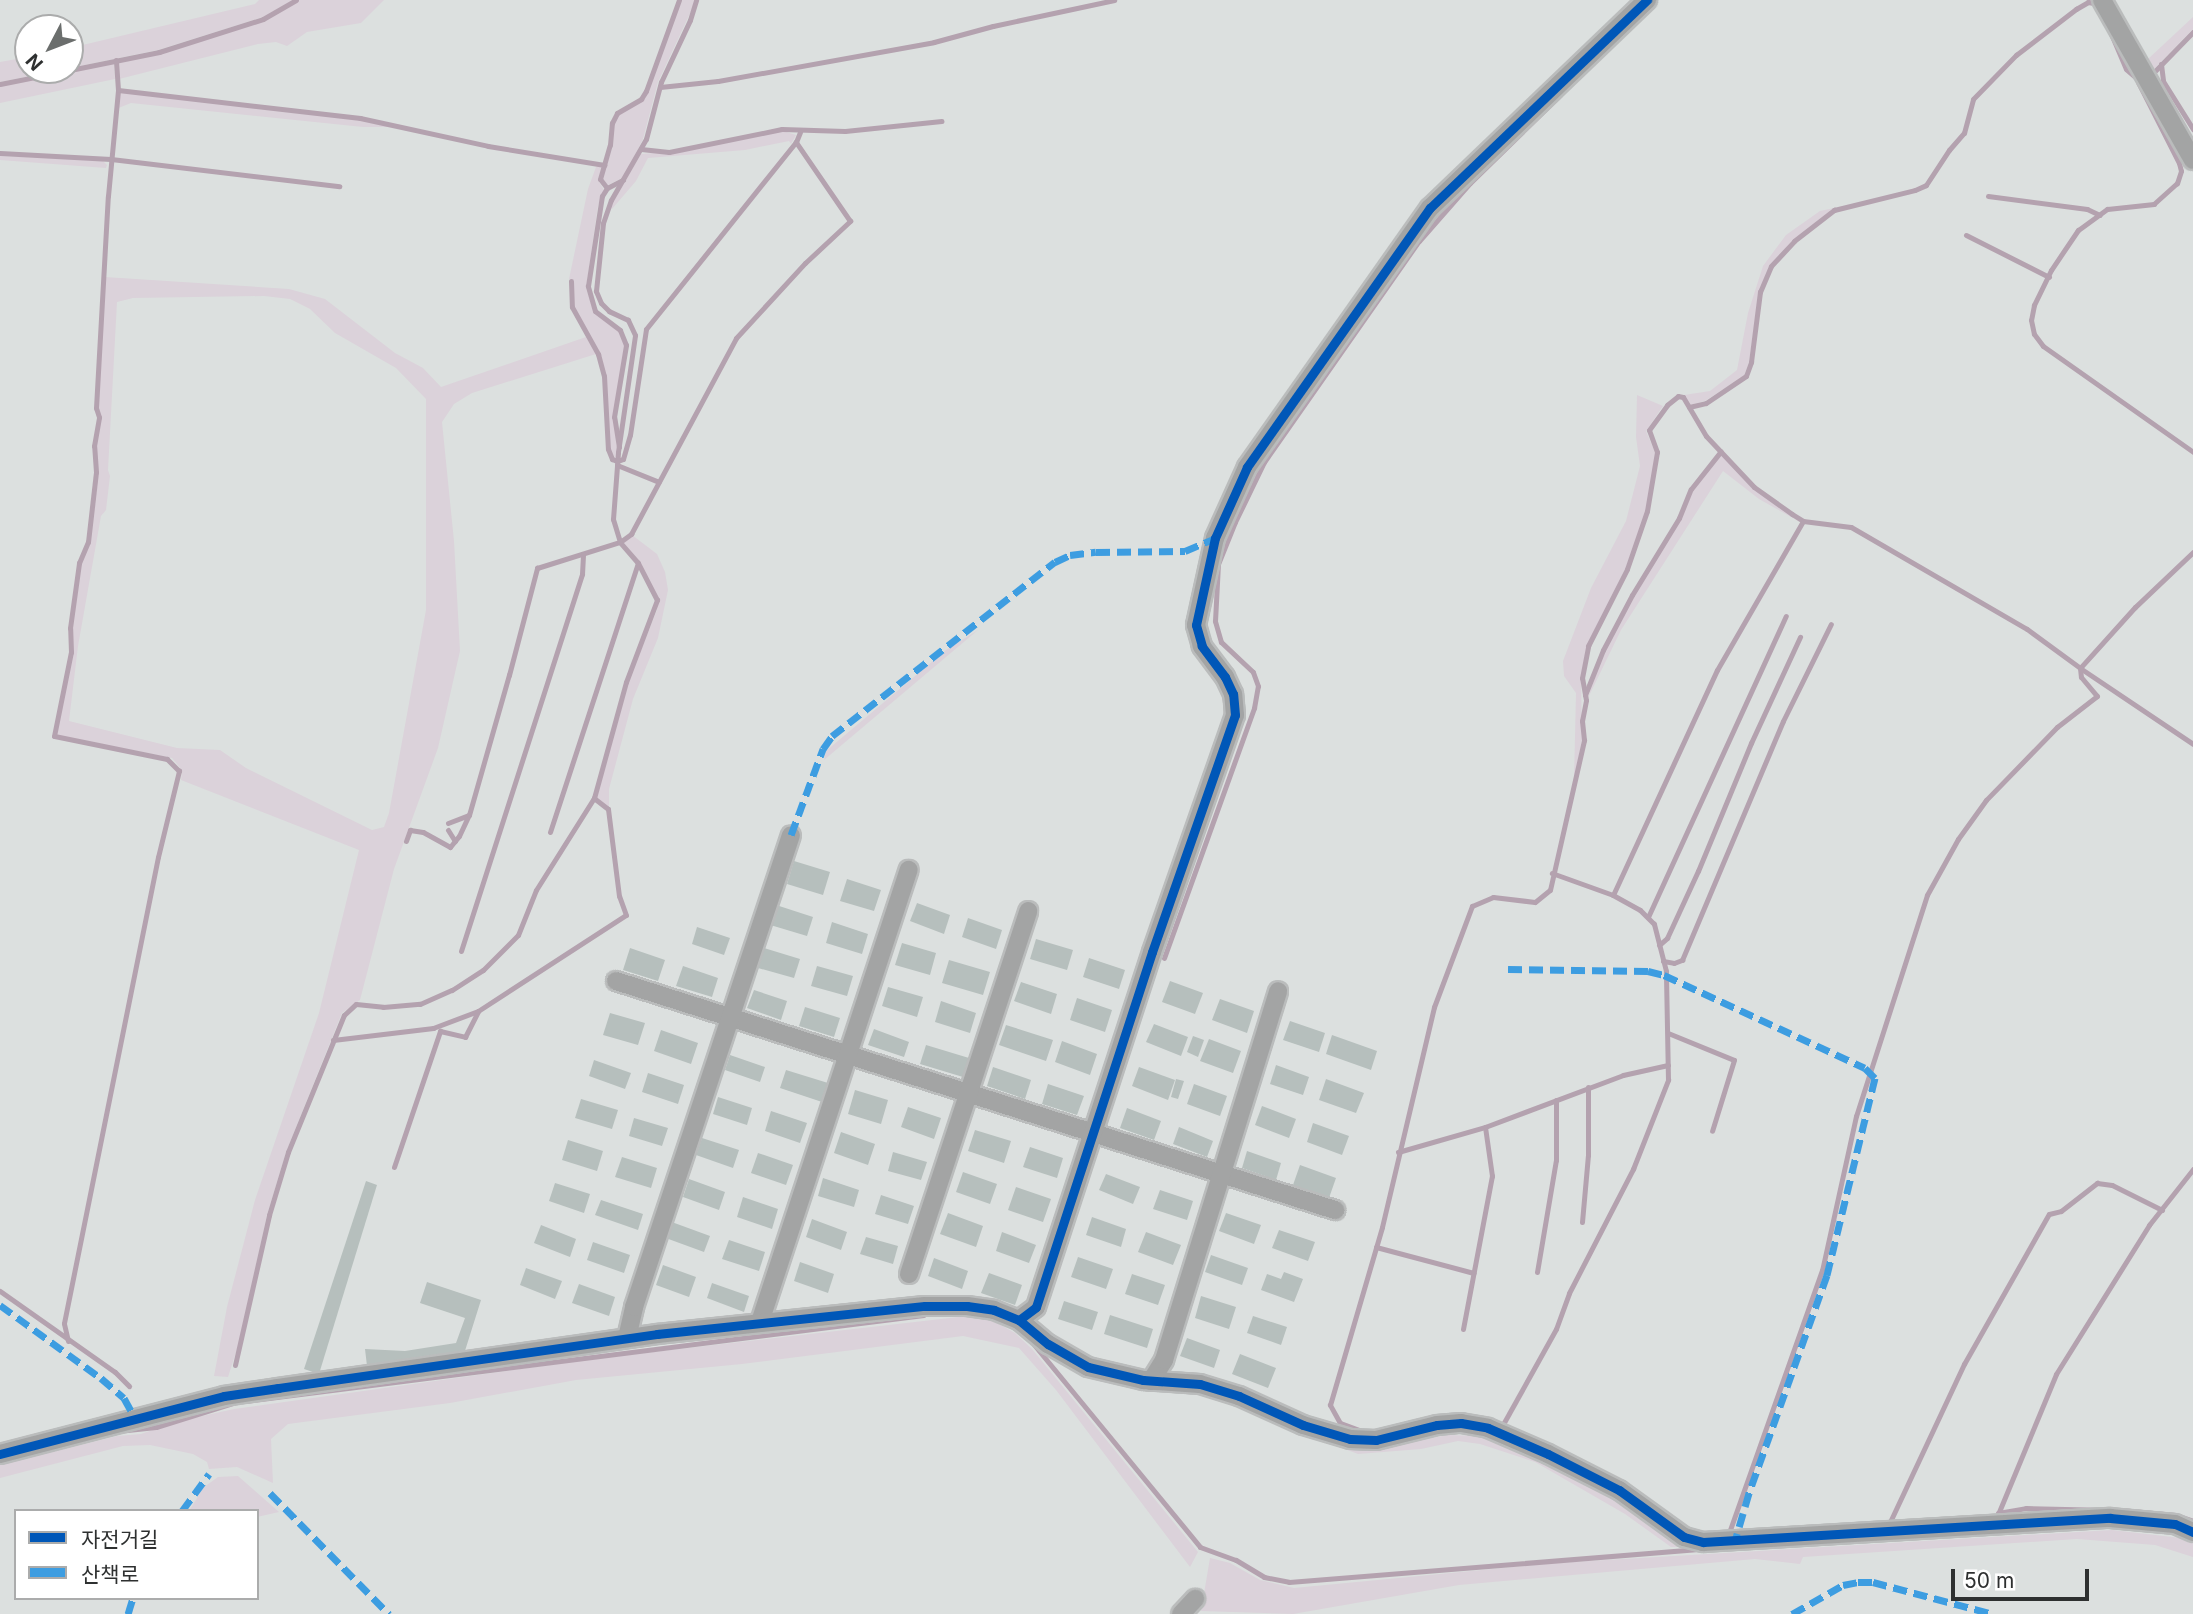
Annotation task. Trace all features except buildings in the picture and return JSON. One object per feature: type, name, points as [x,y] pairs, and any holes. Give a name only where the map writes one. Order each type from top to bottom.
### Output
[{"type":"street","points":[[1019,1320],[1036,1307],[1092,1133],[1235,715],[1233,694],[1225,677],[1202,646],[1196,625],[1214,538],[1247,467],[1430,208],[1647,0]]},
{"type":"street","points":[[2102,0],[2193,160]]},
{"type":"street","points":[[627,1338],[634,1307],[791,835]]},
{"type":"street","points":[[761,1322],[909,870]]},
{"type":"street","points":[[909,1274],[1028,911]]},
{"type":"street","points":[[616,981],[1335,1210]]},
{"type":"street","points":[[1152,1381],[1164,1360],[1278,991]]},
{"type":"street","points":[[0,1454],[224,1396],[627,1338],[925,1306],[967,1306],[994,1310],[1019,1320],[1048,1344],[1088,1367],[1152,1381],[1200,1384],[1239,1396],[1303,1424],[1350,1438],[1376,1440],[1461,1423],[1488,1428],[1548,1454],[1619,1490],[1684,1537],[1703,1542],[2110,1518],[2175,1524],[2193,1532]]},
{"type":"street","points":[[1181,1614],[1195,1599]]},
{"type":"shaded area","points":[[259,0],[293,0],[263,17],[158,50],[84,65],[84,45],[255,4]]},
{"type":"shaded area","points":[[299,0],[384,0],[361,23],[307,32],[287,46],[276,42],[258,44],[119,79],[118,62],[159,53],[264,20]]},
{"type":"shaded area","points":[[681,0],[694,0],[693,7],[658,82],[643,139],[624,177],[608,185],[602,178],[613,146],[614,123],[618,115],[643,100]]},
{"type":"shaded area","points":[[2193,17],[2193,29],[2152,71],[2143,58],[2148,59]]},
{"type":"shaded area","points":[[14,60],[14,79],[0,82],[0,62]]},
{"type":"shaded area","points":[[114,63],[115,79],[0,103],[0,86],[14,83],[84,84],[84,69]]},
{"type":"shaded area","points":[[120,92],[358,120],[391,127],[363,127],[131,103],[116,109]]},
{"type":"shaded area","points":[[783,131],[796,135],[791,144],[789,141],[745,150],[648,158],[636,181],[612,209],[610,206],[641,154],[690,150]]},
{"type":"shaded area","points":[[0,156],[102,160],[107,165],[106,168],[0,160]]},
{"type":"shaded area","points":[[602,166],[598,180],[604,190],[598,206],[586,288],[594,312],[620,331],[626,345],[613,418],[618,448],[616,459],[609,449],[606,376],[600,353],[573,307],[573,280],[569,279],[588,189],[596,167]]},
{"type":"shaded area","points":[[1834,208],[1793,240],[1770,265],[1759,291],[1749,362],[1744,376],[1705,401],[1690,405],[1684,395],[1710,391],[1737,370],[1748,313],[1763,266],[1786,235],[1820,211]]},
{"type":"shaded area","points":[[105,277],[289,289],[325,299],[395,353],[423,368],[441,387],[586,337],[596,354],[472,393],[454,404],[442,422],[454,541],[460,651],[438,748],[394,869],[360,1000],[342,1013],[286,1152],[267,1215],[238,1346],[228,1377],[214,1376],[227,1307],[255,1200],[319,1013],[359,850],[181,780],[182,770],[172,758],[56,735],[72,652],[71,629],[81,562],[89,542],[98,471],[95,446],[100,419],[97,408]],"holes":[[[264,296],[290,299],[310,309],[335,333],[396,368],[426,399],[426,610],[389,813],[384,827],[372,830],[246,768],[220,750],[177,748],[69,721],[78,646],[101,516],[106,510],[110,476],[108,470],[117,302],[133,298]]]},
{"type":"shaded area","points":[[1637,395],[1663,406],[1646,431],[1655,452],[1652,479],[1646,511],[1626,567],[1587,645],[1581,676],[1582,740],[1574,780],[1576,693],[1564,676],[1563,661],[1591,588],[1626,521],[1640,466],[1636,437]]},
{"type":"shaded area","points":[[1722,453],[1752,488],[1800,522],[1759,499],[1723,471],[1621,630],[1587,700],[1604,652],[1633,596],[1680,519],[1693,490]]},
{"type":"shaded area","points":[[632,535],[657,554],[665,572],[668,590],[658,638],[633,699],[609,789],[609,808],[596,797],[628,682],[657,610],[658,600],[640,562],[623,542]]},
{"type":"shaded area","points":[[978,630],[824,760],[826,751],[946,650]]},
{"type":"shaded area","points":[[967,1316],[992,1320],[1015,1333],[1032,1349],[1198,1552],[1190,1567],[1056,1390],[1019,1348],[963,1336],[742,1364],[576,1380],[450,1403],[288,1424],[271,1439],[273,1483],[237,1467],[209,1469],[207,1462],[193,1454],[150,1445],[123,1446],[0,1478],[0,1465],[117,1436],[141,1434],[175,1422],[234,1409],[593,1359]]},
{"type":"shaded area","points":[[1299,1432],[1352,1444],[1387,1447],[1447,1435],[1486,1436],[1542,1456],[1610,1491],[1694,1547],[1671,1547],[1625,1514],[1535,1462],[1480,1444],[1458,1441],[1421,1449],[1358,1454]]},
{"type":"shaded area","points":[[238,1476],[279,1512],[259,1517],[259,1509],[190,1509],[204,1487],[218,1477]]},
{"type":"shaded area","points":[[2112,1530],[2181,1538],[2193,1543],[2193,1557],[2155,1545],[2077,1539],[1803,1557],[1800,1564],[1755,1559],[1459,1585],[1293,1614],[1201,1611],[1210,1558],[1230,1563],[1260,1580],[1294,1588],[1555,1563]]},
{"type":"waterway","points":[[84,67],[159,52],[263,19],[296,0]]},
{"type":"waterway","points":[[607,188],[600,179],[610,145],[612,123],[617,113],[641,99],[646,91],[679,0]]},
{"type":"waterway","points":[[235,1365],[269,1215],[288,1152],[344,1015],[356,1004],[383,1007],[420,1004],[452,990],[483,970],[518,935],[536,890],[594,798],[626,682],[657,600],[638,563],[620,542],[613,519],[618,452],[635,335],[628,320],[609,311],[601,303],[596,291],[603,223],[611,200],[646,139],[661,82],[690,20],[696,0]]},
{"type":"waterway","points":[[660,87],[718,81],[934,42],[993,26],[1114,0]]},
{"type":"waterway","points":[[1689,407],[1706,403],[1746,376],[1751,362],[1760,292],[1771,266],[1794,241],[1834,210],[1926,185],[1964,133],[1973,99],[2016,55],[2076,9],[2088,2],[2098,4]]},
{"type":"waterway","points":[[2109,29],[2126,69],[2140,81]]},
{"type":"waterway","points":[[2152,74],[2193,32]]},
{"type":"waterway","points":[[68,1341],[64,1323],[158,857],[179,771],[167,759],[54,736],[71,652],[70,628],[79,563],[88,542],[96,472],[94,446],[99,417],[96,408],[108,196],[118,90],[116,60]]},
{"type":"waterway","points":[[2161,64],[2163,81],[2193,129]]},
{"type":"waterway","points":[[0,84],[14,81]]},
{"type":"waterway","points":[[2138,82],[2179,163],[2181,171],[2177,183],[2154,204],[2107,209],[2078,230],[2051,270],[2034,305],[2031,320],[2034,334],[2043,346],[2193,452]]},
{"type":"waterway","points":[[118,90],[360,118],[488,146],[604,165]]},
{"type":"waterway","points":[[1164,958],[1254,708],[1258,686],[1253,672],[1221,642],[1215,621],[1218,564],[1235,522],[1264,462],[1419,241],[1470,183],[1560,95]]},
{"type":"waterway","points":[[641,149],[669,152],[782,129],[845,131],[941,121]]},
{"type":"waterway","points":[[571,281],[572,307],[598,354],[604,376],[608,449],[612,459],[617,461],[623,459],[630,435],[646,329],[796,142],[800,132]]},
{"type":"waterway","points":[[406,841],[410,830],[423,832],[450,847],[459,836],[469,815],[537,568],[620,542],[631,534],[736,338],[805,263],[850,221],[796,142]]},
{"type":"waterway","points":[[0,153],[111,159],[339,186]]},
{"type":"waterway","points":[[619,447],[614,417],[626,345],[620,330],[595,311],[588,286],[602,196],[607,188],[623,180]]},
{"type":"waterway","points":[[1988,196],[2087,209],[2100,215]]},
{"type":"waterway","points":[[1966,235],[2049,277]]},
{"type":"waterway","points":[[1362,1431],[1340,1423],[1330,1405],[1382,1227],[1434,1007],[1472,906],[1493,897],[1535,902],[1550,890],[1584,740],[1582,721],[1586,700],[1582,678],[1588,646],[1627,569],[1647,511],[1657,452],[1649,430],[1667,405],[1678,396],[1683,397],[1706,436],[1754,487],[1803,521],[1851,527],[2027,629],[2080,668],[2081,677],[2097,696],[2057,727],[1986,800],[1958,839],[1927,895],[1856,1116],[1822,1270],[1728,1535]]},
{"type":"waterway","points":[[1585,695],[1603,650],[1632,595],[1679,518],[1691,489],[1721,451]]},
{"type":"waterway","points":[[617,465],[659,482]]},
{"type":"waterway","points":[[1613,895],[1717,670],[1803,521]]},
{"type":"waterway","points":[[2193,552],[2135,607],[2080,668],[2193,744]]},
{"type":"waterway","points":[[461,951],[582,574],[583,554]]},
{"type":"waterway","points":[[550,832],[638,563]]},
{"type":"waterway","points":[[1648,917],[1786,616]]},
{"type":"waterway","points":[[1663,961],[1674,963],[1682,960],[1783,721],[1831,624]]},
{"type":"waterway","points":[[1659,945],[1667,938],[1698,871],[1751,743],[1800,637]]},
{"type":"waterway","points":[[394,1167],[440,1031],[465,1037],[478,1011],[626,915],[619,896],[608,809],[594,798]]},
{"type":"waterway","points":[[448,823],[469,815]]},
{"type":"waterway","points":[[448,830],[455,841]]},
{"type":"waterway","points":[[1498,1424],[1502,1426],[1556,1329],[1569,1293],[1633,1169],[1668,1080],[1666,971],[1654,924],[1640,910],[1613,895],[1552,873]]},
{"type":"waterway","points":[[333,1040],[433,1028],[478,1011]]},
{"type":"waterway","points":[[1668,1033],[1734,1060],[1712,1131]]},
{"type":"waterway","points":[[1398,1152],[1485,1127],[1623,1075],[1668,1065]]},
{"type":"waterway","points":[[1582,1222],[1588,1155],[1588,1087]]},
{"type":"waterway","points":[[1537,1272],[1556,1160],[1556,1100]]},
{"type":"waterway","points":[[1463,1329],[1492,1176],[1485,1127]]},
{"type":"waterway","points":[[1996,1519],[2056,1374],[2149,1225],[2193,1169]]},
{"type":"waterway","points":[[1889,1524],[1964,1364],[2049,1214],[2061,1211],[2097,1183],[2112,1185],[2162,1210]]},
{"type":"waterway","points":[[1376,1247],[1474,1273]]},
{"type":"waterway","points":[[0,1291],[115,1372],[129,1386]]},
{"type":"waterway","points":[[246,1401],[924,1315]]},
{"type":"waterway","points":[[1031,1341],[1200,1547],[1236,1560],[1264,1577],[1289,1582],[1702,1549]]},
{"type":"waterway","points":[[118,1431],[156,1427],[233,1403]]},
{"type":"waterway","points":[[1998,1513],[2026,1508],[2110,1510]]},
{"type":"waterway","points":[[2120,1510],[2176,1515],[2193,1521]]},
{"type":"marked path","points":[[791,835],[823,749],[832,736],[1055,562],[1070,555],[1096,552],[1185,551],[1215,538]]},
{"type":"marked path","points":[[1508,969],[1648,971],[1664,975],[1865,1068],[1875,1078],[1827,1275],[1749,1493],[1735,1541]]},
{"type":"marked path","points":[[0,1305],[101,1378],[124,1398],[135,1418]]},
{"type":"marked path","points":[[183,1509],[209,1474]]},
{"type":"marked path","points":[[270,1493],[389,1614]]},
{"type":"marked path","points":[[1792,1614],[1843,1585],[1858,1582],[1873,1582],[1993,1614]]},
{"type":"marked path","points":[[128,1614],[132,1600]]},
{"type":"cycle path","points":[[1019,1320],[1036,1307],[1152,952],[1235,715],[1233,694],[1225,677],[1202,646],[1196,625],[1215,538],[1247,467],[1430,208],[1647,0]]},
{"type":"cycle path","points":[[0,1454],[224,1396],[657,1334],[925,1306],[967,1306],[994,1310],[1019,1320],[1048,1344],[1088,1367],[1143,1380],[1200,1384],[1239,1396],[1303,1425],[1350,1439],[1376,1440],[1437,1425],[1461,1423],[1488,1428],[1548,1454],[1619,1490],[1684,1537],[1703,1542],[2110,1518],[2175,1524],[2193,1532]]}]
